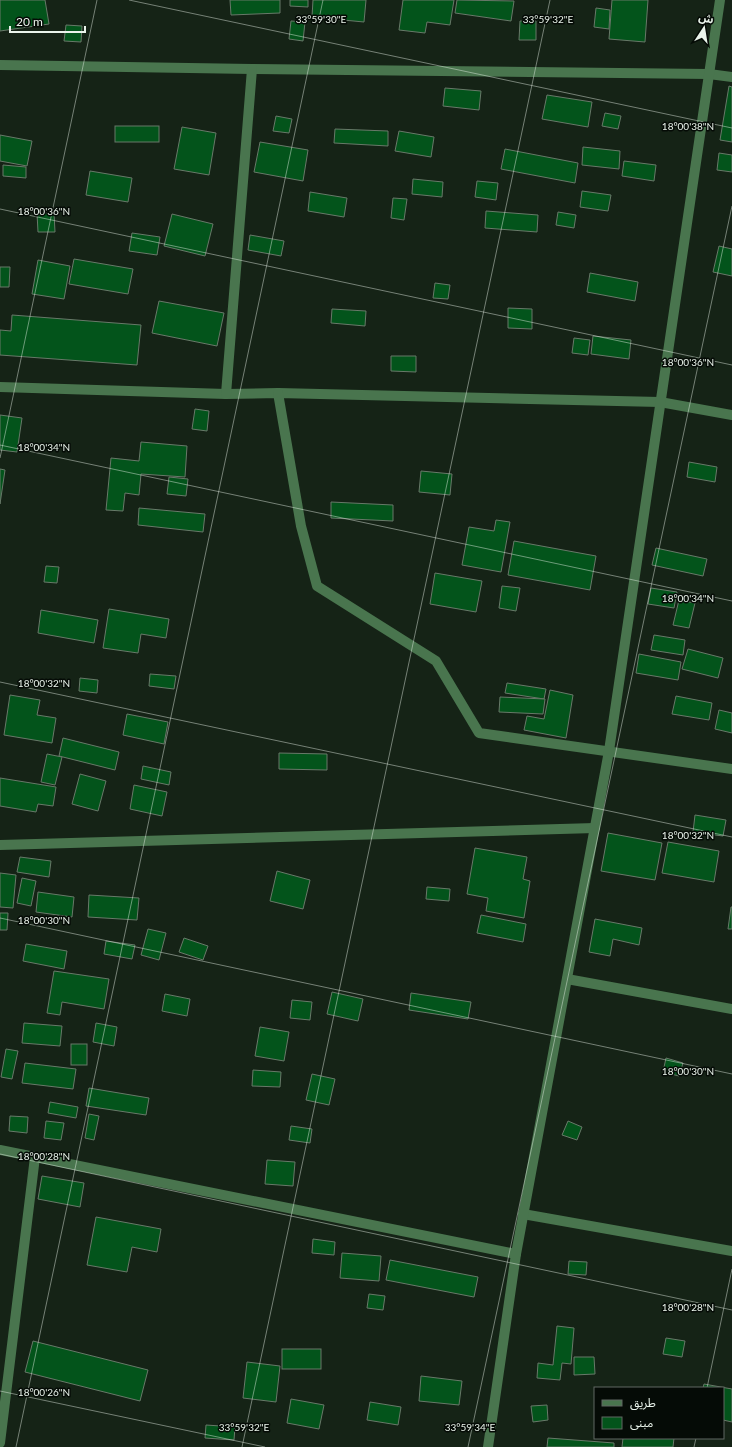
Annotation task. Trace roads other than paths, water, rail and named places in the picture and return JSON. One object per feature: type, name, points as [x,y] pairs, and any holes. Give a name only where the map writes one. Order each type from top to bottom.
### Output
[{"type":"street","points":[[488,1447],[516,1254],[609,751],[720,0]]},
{"type":"street","points":[[0,65],[709,74],[732,77]]},
{"type":"street","points":[[226,394],[252,69]]},
{"type":"street","points":[[0,387],[226,394],[660,402],[732,415]]},
{"type":"street","points":[[278,394],[301,526],[317,586],[436,661],[479,733],[732,769]]},
{"type":"street","points":[[0,845],[595,828]]},
{"type":"street","points":[[567,978],[732,1009]]},
{"type":"street","points":[[0,1150],[516,1254]]},
{"type":"street","points":[[0,1444],[35,1157]]},
{"type":"street","points":[[523,1214],[732,1251]]}]
